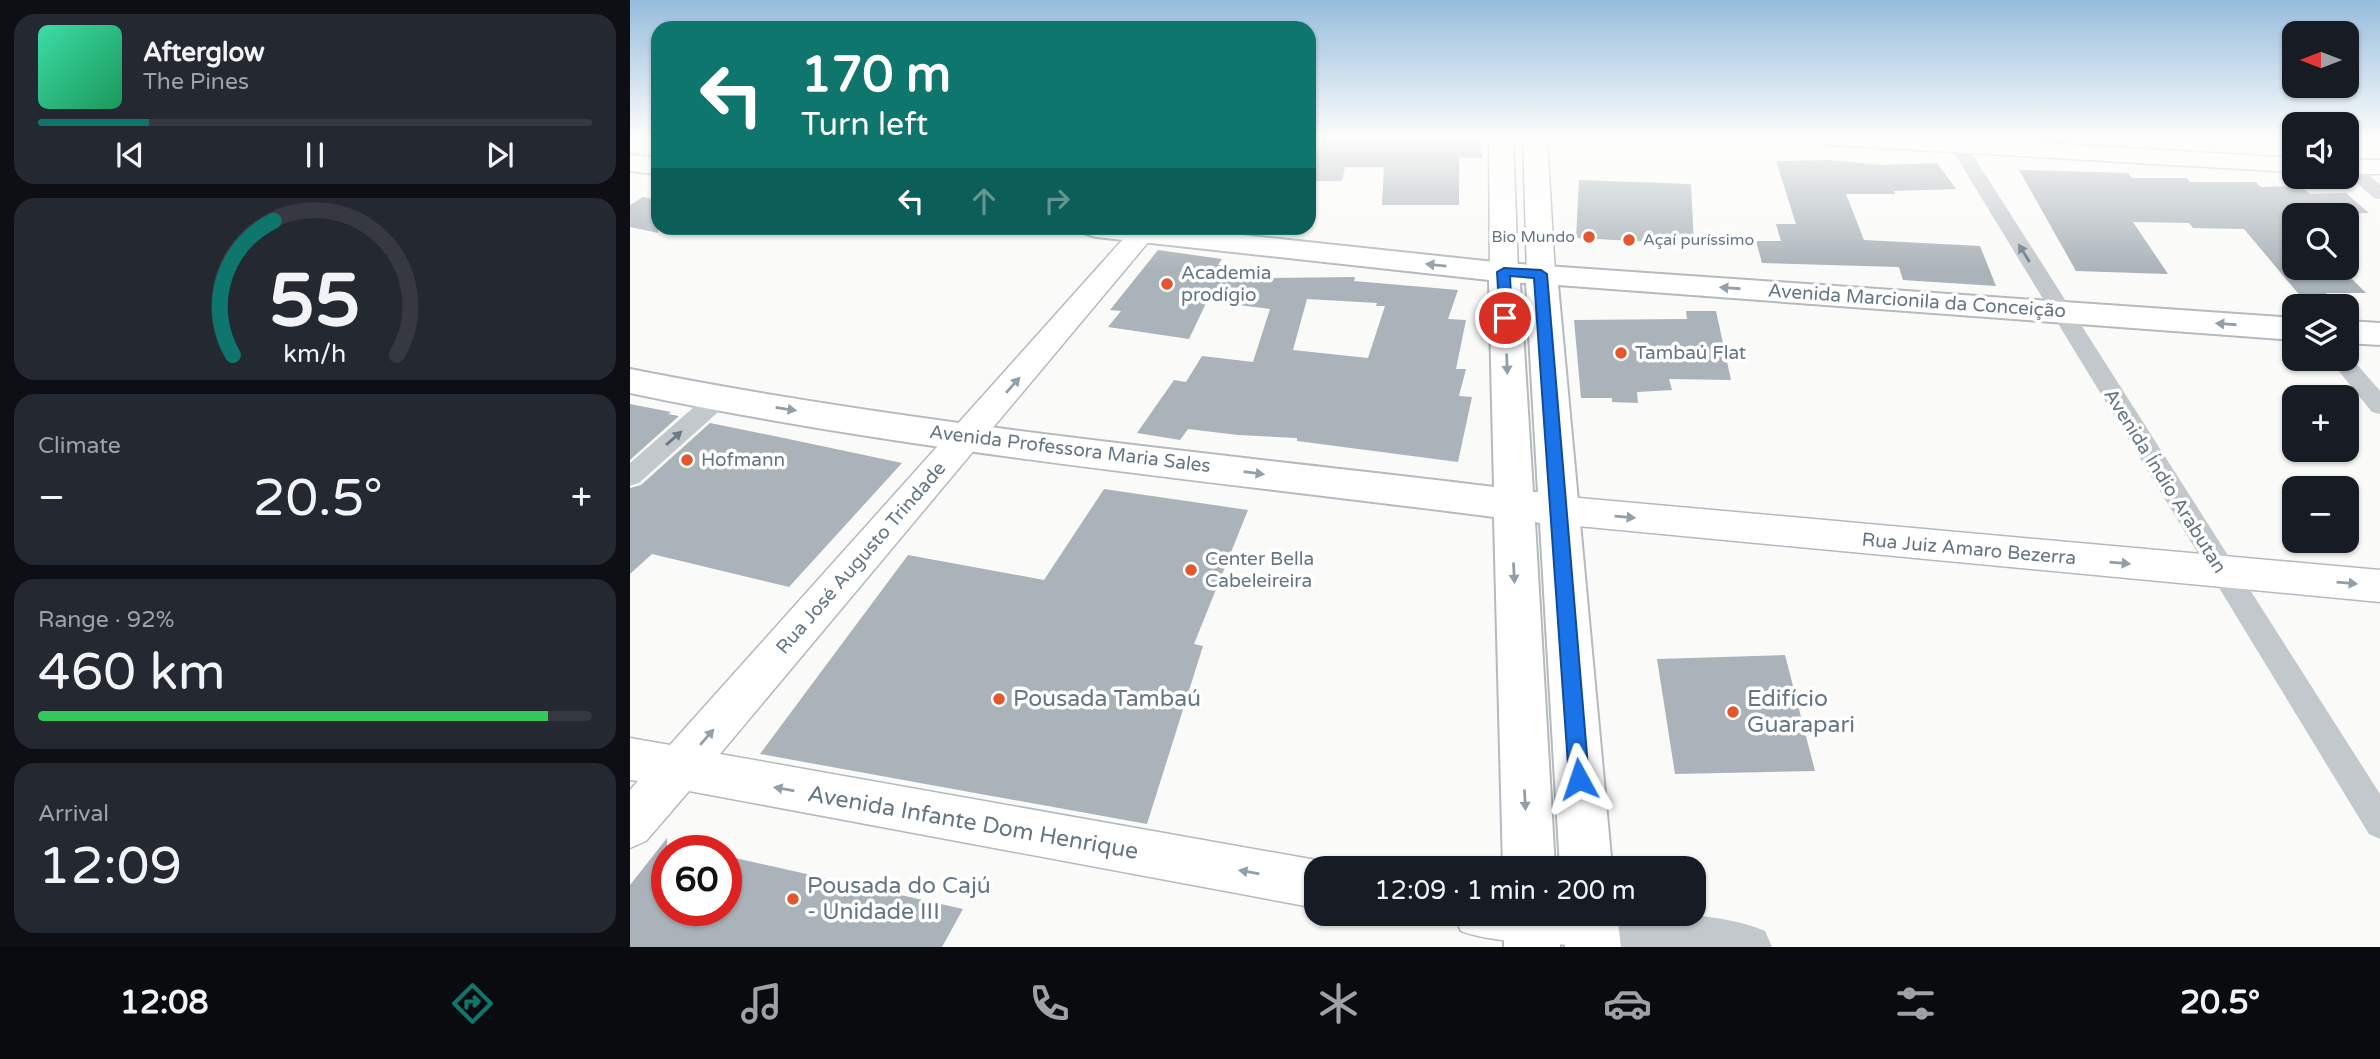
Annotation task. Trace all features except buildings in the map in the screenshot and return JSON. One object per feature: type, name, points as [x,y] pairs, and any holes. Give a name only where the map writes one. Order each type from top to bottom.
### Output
[{"type":"main road","points":[[1508,182],[1557,510],[1585,856]]},
{"type":"main road","points":[[1527,856],[1511,505],[1522,273],[1531,182]]},
{"type":"main road","name":"Rua José Augusto Trindade","points":[[630,825],[1141,235]]},
{"type":"main road","name":"Avenida Marcionila da Conceição","points":[[1180,235],[1522,273],[2282,328]]},
{"type":"main road","points":[[2359,333],[2380,334]]},
{"type":"main road","name":"Avenida Professora Maria Sales","points":[[630,381],[718,399],[968,437],[1557,510]]},
{"type":"main road","name":"Rua Juiz Amaro Bezerra","points":[[1557,510],[2380,586]]},
{"type":"main road","name":"Avenida Infante Dom Henrique","points":[[630,759],[678,770],[1304,882]]},
{"type":"main road","points":[[1531,927],[1592,929]]},
{"type":"street","name":"Avenida Índio Arabutan","points":[[1980,182],[2221,573],[2380,823]]},
{"type":"street","points":[[2366,182],[2380,194]]},
{"type":"street","points":[[2350,371],[2380,406]]},
{"type":"street","points":[[630,477],[718,399]]},
{"type":"street","points":[[1592,929],[1749,947]]},
{"type":"place","name":"Bio Mundo","points":[[1589,237]]},
{"type":"place","name":"Açaí puríssimo","points":[[1629,240]]},
{"type":"place","name":"Academia prodígio","points":[[1167,284]]},
{"type":"place","name":"Tambaú Flat","points":[[1621,353]]},
{"type":"place","name":"Hofmann","points":[[687,460]]},
{"type":"place","name":"Center Bella Cabeleireira","points":[[1191,570]]},
{"type":"place","name":"Pousada Tambaú","points":[[999,699]]},
{"type":"place","name":"Edifício Guarapari","points":[[1733,712]]},
{"type":"place","name":"Pousada do Cajú - Unidade III","points":[[793,899]]},
{"type":"route","points":[[1505,318],[1504,272],[1541,274],[1579,779]]}]
